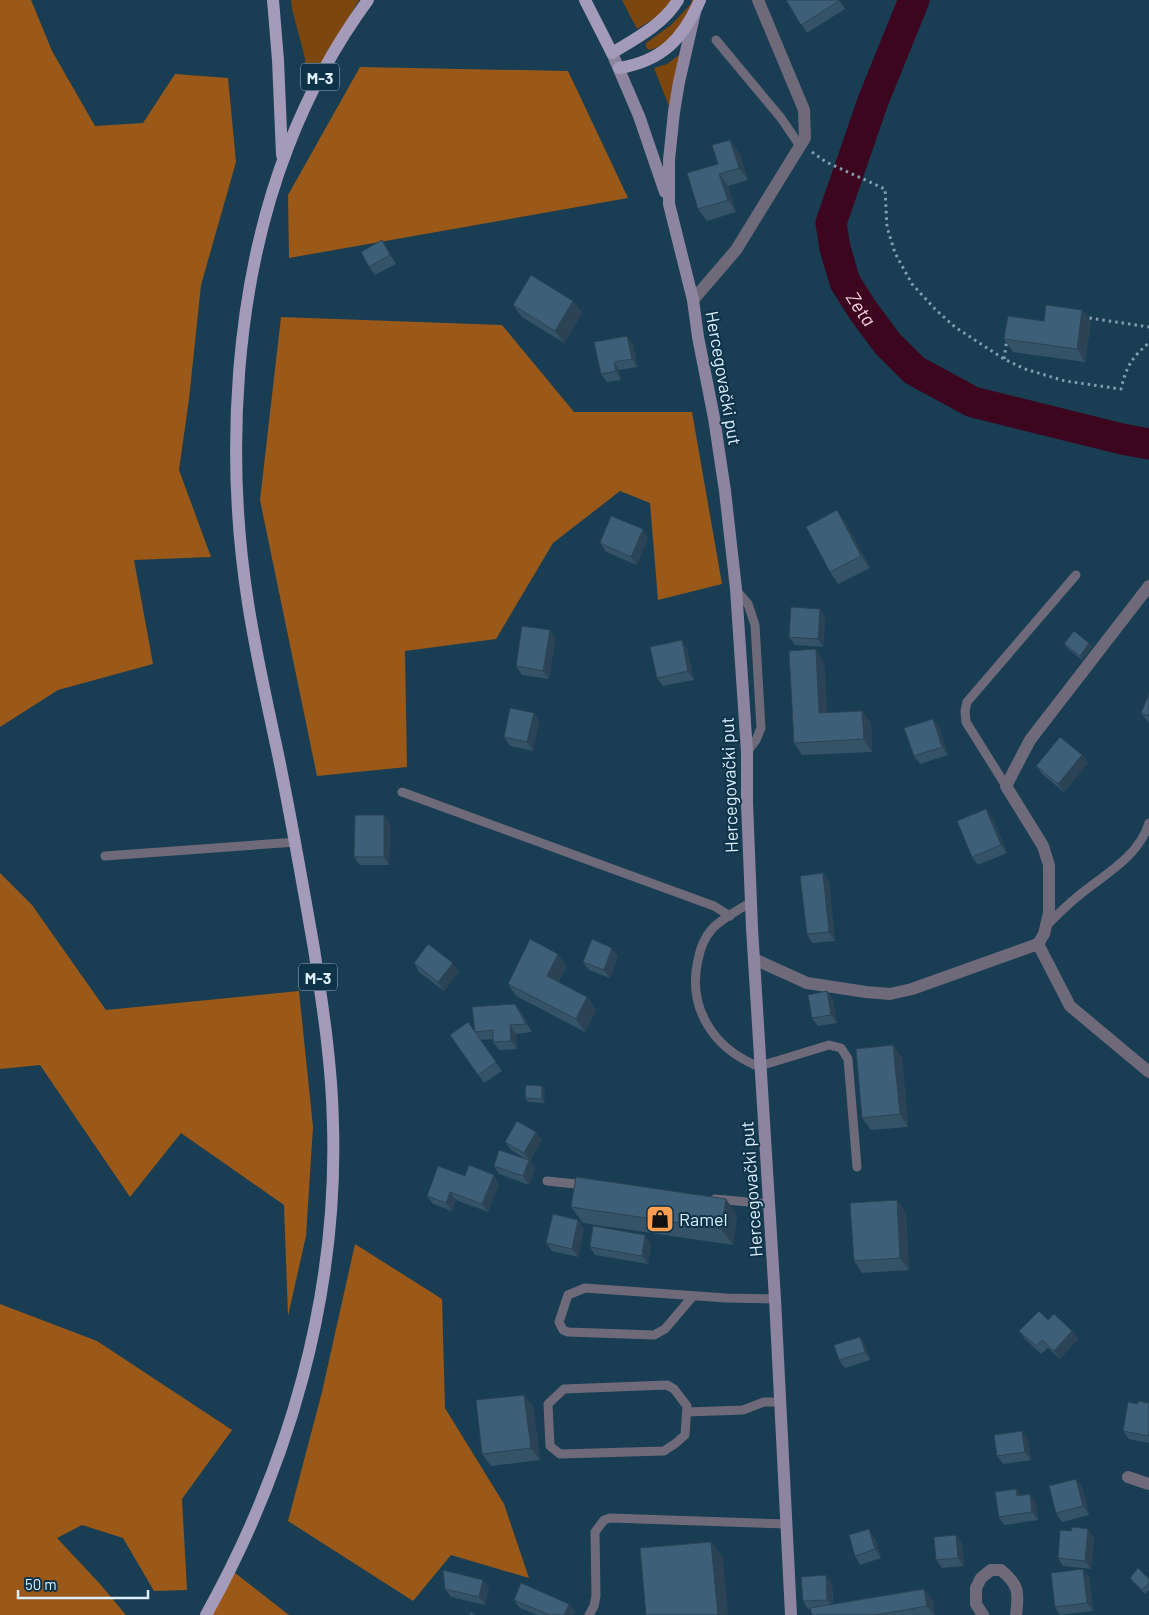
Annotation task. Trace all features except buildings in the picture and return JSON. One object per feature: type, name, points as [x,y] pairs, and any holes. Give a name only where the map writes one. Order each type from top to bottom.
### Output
[{"type":"main road","points":[[273,0],[283,160]]},
{"type":"main road","name":"M-3","points":[[206,1615],[244,1539],[266,1488],[300,1388],[312,1338],[329,1241],[334,1154],[331,1076],[323,1005],[296,842],[249,608],[241,546],[236,470],[238,395],[248,304],[258,247],[283,160],[301,116],[321,75],[368,0]]},
{"type":"main road","points":[[585,0],[619,68],[639,116],[669,204],[693,300]]},
{"type":"main road","points":[[612,53],[656,24],[670,11],[678,0]]},
{"type":"main road","points":[[619,68],[640,64],[662,52],[683,32],[698,5]]},
{"type":"main road","points":[[669,204],[669,160],[674,112],[679,82],[698,5]]},
{"type":"main road","name":"Hercegovački put","points":[[693,300],[721,462],[736,589],[747,752],[751,902],[770,1204],[790,1615]]},
{"type":"street","name":"Hercegovački put","points":[[693,300],[736,250],[805,138],[804,110],[758,0]]},
{"type":"street","points":[[754,959],[807,983],[890,994],[912,989],[1038,944],[1044,934],[1049,913],[1049,865],[1043,846],[1006,786],[1030,740],[1149,586]]},
{"type":"street","points":[[1038,944],[1070,1006],[1149,1072]]},
{"type":"street","points":[[1128,1476],[1149,1484]]},
{"type":"street","points":[[983,1615],[976,1604],[976,1588],[981,1578],[991,1570],[1001,1570],[1016,1585],[1018,1601],[1016,1615]]},
{"type":"lane","points":[[716,40],[781,118],[800,146]]},
{"type":"lane","points":[[1006,786],[966,722],[964,711],[966,702],[1076,575]]},
{"type":"lane","points":[[402,792],[714,906],[730,916]]},
{"type":"lane","points":[[1046,926],[1077,896],[1122,863],[1134,849],[1149,823]]},
{"type":"lane","points":[[105,856],[296,842]]},
{"type":"lane","points":[[751,902],[713,928],[702,948],[696,974],[696,994],[704,1018],[719,1042],[738,1057],[760,1066],[829,1045],[841,1048],[848,1059],[857,1167]]},
{"type":"lane","points":[[547,1181],[595,1186]]},
{"type":"lane","points":[[701,1197],[770,1204]]},
{"type":"lane","points":[[693,1296],[665,1329],[654,1335],[568,1332],[563,1330],[559,1322],[568,1295],[585,1288],[693,1296],[775,1299]]},
{"type":"lane","points":[[667,1385],[682,1397],[687,1406],[687,1412],[685,1435],[664,1451],[560,1454],[550,1446],[548,1404],[564,1389],[667,1385]]},
{"type":"lane","points":[[687,1412],[743,1410],[764,1402],[780,1402]]},
{"type":"lane","points":[[589,1615],[594,1606],[596,1596],[595,1532],[604,1520],[610,1518],[786,1524]]},
{"type":"path","points":[[826,162],[885,189],[887,227],[895,253],[912,284],[955,327],[1004,359],[1065,381],[1121,389],[1126,370],[1138,352],[1149,343]]},
{"type":"path","points":[[1075,316],[1149,327]]},
{"type":"path","points":[[1004,359],[1008,330]]},
{"type":"shaded area","points":[[0,0],[31,0],[52,51],[95,126],[143,123],[175,74],[228,78],[236,162],[201,285],[189,399],[179,470],[211,557],[134,560],[153,664],[58,690],[0,727]]},
{"type":"shaded area","points":[[291,0],[359,0],[307,90],[305,58]]},
{"type":"shaded area","points":[[622,0],[676,0],[668,10],[637,29]]},
{"type":"shaded area","points":[[692,0],[699,0],[678,30],[664,43],[649,50],[646,47],[646,43],[671,25],[690,5]]},
{"type":"shaded area","points":[[679,55],[676,124],[654,68],[667,64]]},
{"type":"shaded area","points":[[360,67],[568,71],[628,198],[289,258],[288,195]]},
{"type":"shaded area","points":[[281,317],[502,325],[574,412],[692,412],[722,584],[658,600],[650,503],[620,491],[553,543],[496,639],[405,651],[407,767],[317,776],[260,500]]},
{"type":"shaded area","points":[[0,873],[32,905],[106,1010],[299,991],[313,1127],[306,1236],[288,1316],[284,1205],[181,1133],[130,1197],[40,1065],[0,1069]]},
{"type":"shaded area","points":[[355,1244],[442,1299],[445,1408],[504,1504],[529,1578],[451,1555],[413,1601],[288,1521],[322,1392]]},
{"type":"shaded area","points":[[0,1304],[97,1341],[232,1430],[182,1499],[187,1590],[154,1591],[123,1538],[82,1525],[57,1538],[126,1615],[0,1615]]},
{"type":"shaded area","points":[[230,1569],[289,1615],[205,1615]]},
{"type":"waterway","name":"Zeta","points":[[914,0],[873,101],[831,223],[835,248],[845,282],[887,343],[914,370],[973,402],[1149,444]]},
{"type":"place","name":"Ramel","points":[[660,1219]]}]
